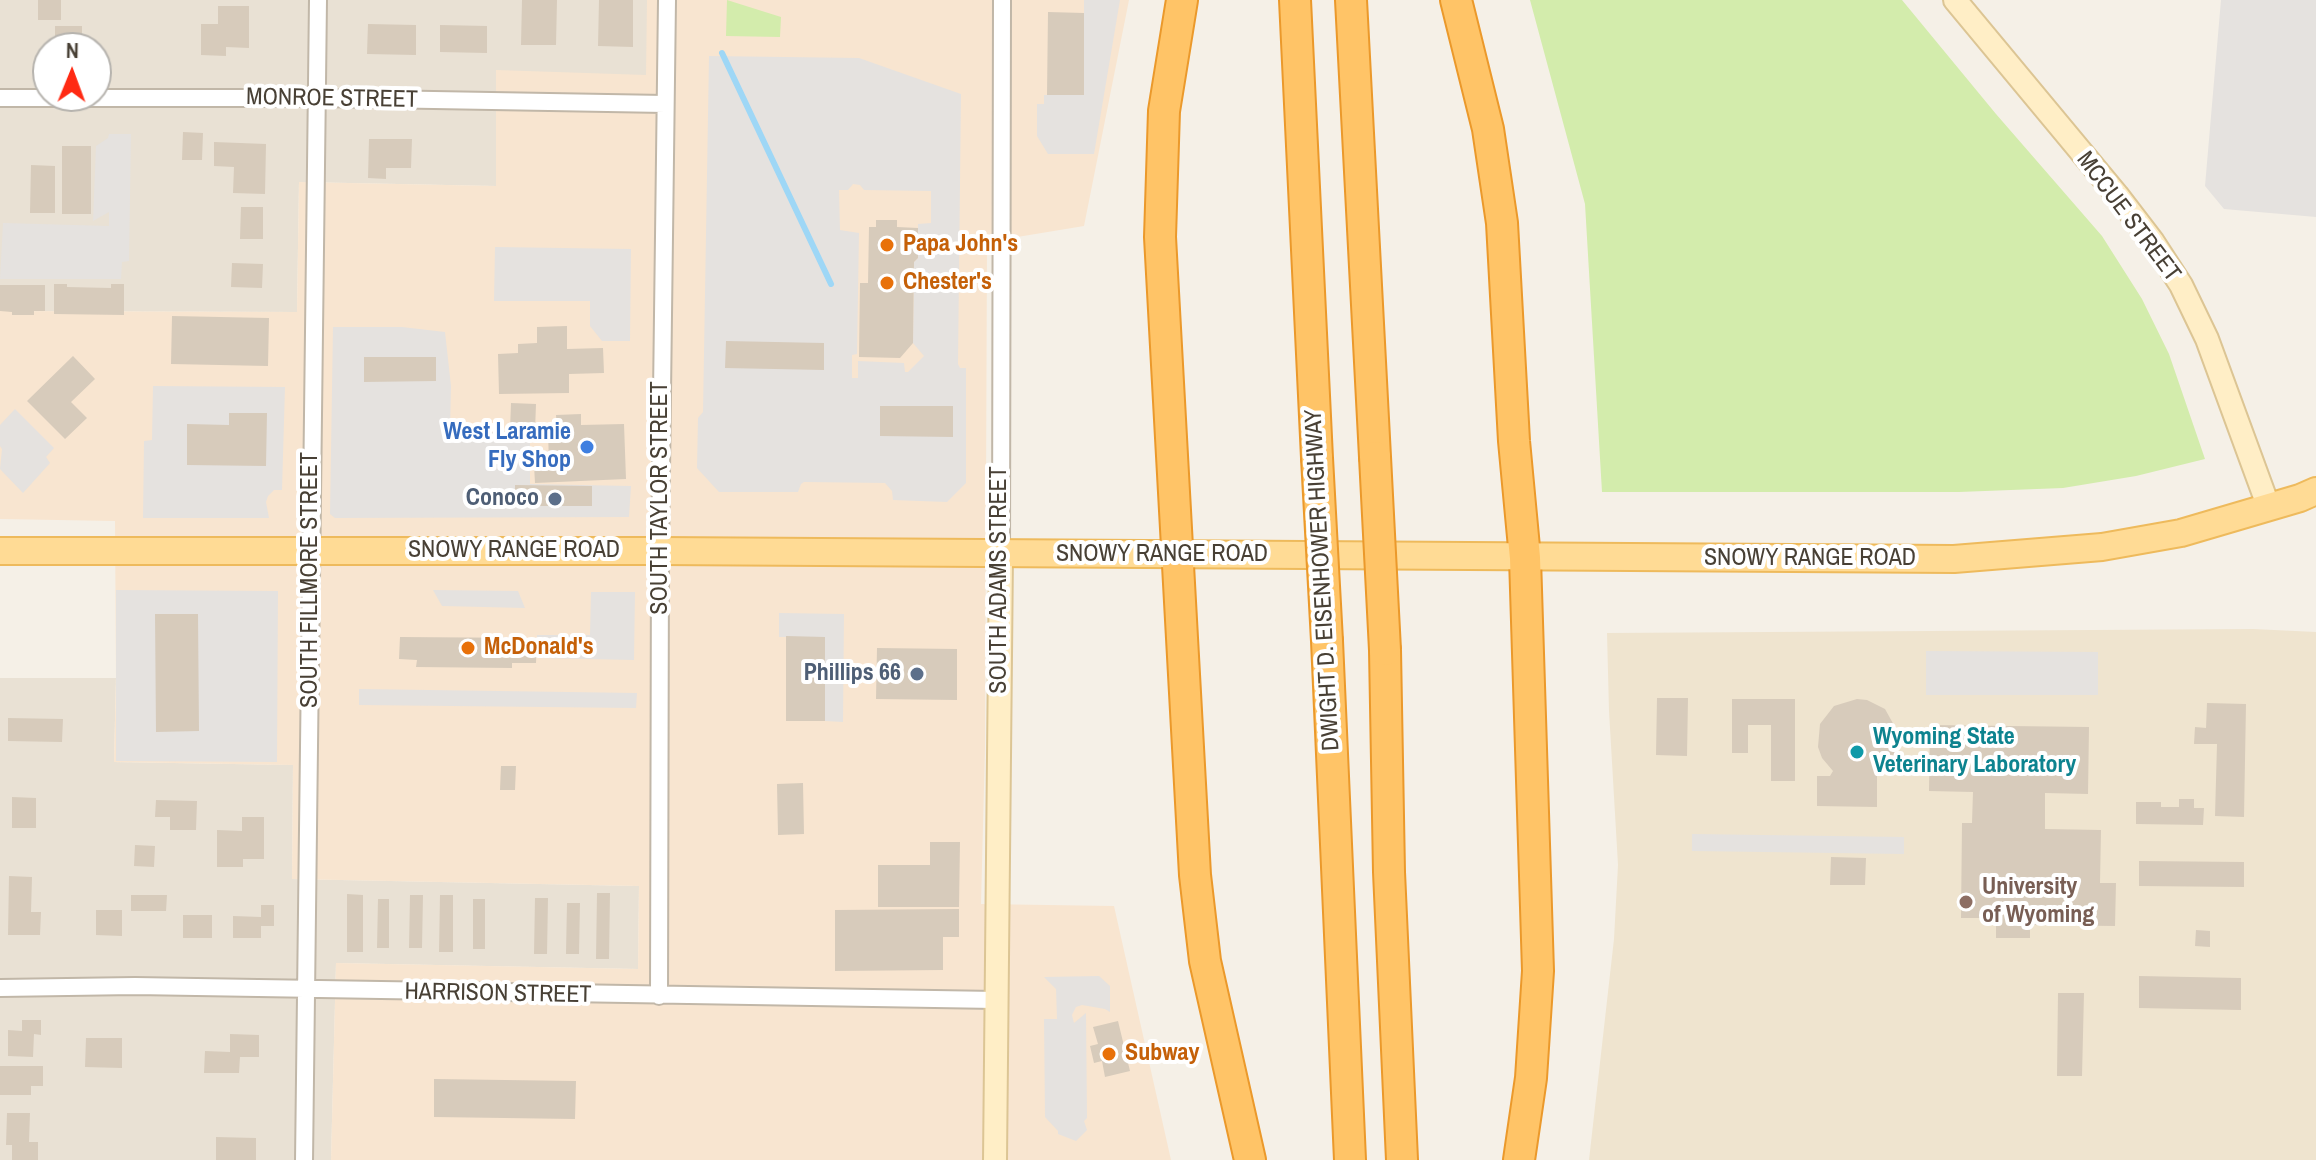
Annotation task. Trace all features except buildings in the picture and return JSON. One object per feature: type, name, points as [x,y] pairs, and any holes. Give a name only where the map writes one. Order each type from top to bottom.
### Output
[{"type":"highway","points":[[1182,0],[1164,111],[1160,237],[1172,486],[1179,555],[1198,904],[1205,961],[1250,1160]]},
{"type":"highway","name":"DWIGHT D. EISENHOWER HIGHWAY","points":[[1295,0],[1350,1160]]},
{"type":"highway","points":[[1351,0],[1385,650],[1389,872],[1402,1160]]},
{"type":"highway","points":[[1456,0],[1488,129],[1502,223],[1514,441],[1525,558],[1538,971],[1531,1078],[1519,1160]]},
{"type":"main road","name":"SNOWY RANGE ROAD","points":[[0,551],[660,551],[1865,560],[2012,556],[2102,547],[2181,533],[2316,491]]},
{"type":"street","name":"SOUTH FILLMORE STREET","points":[[304,1160],[318,0]]},
{"type":"street","name":"SOUTH TAYLOR STREET","points":[[659,996],[660,551],[667,0]]},
{"type":"street","name":"SOUTH ADAMS STREET","points":[[995,1160],[1002,0]]},
{"type":"street","name":"MCCUE STREET","points":[[1955,0],[2117,195],[2181,285],[2207,339],[2269,508]]},
{"type":"street","name":"MONROE STREET","points":[[0,98],[318,98],[665,104]]},
{"type":"street","name":"HARRISON STREET","points":[[0,988],[135,986],[996,1000]]},
{"type":"shaded area","points":[[0,0],[647,0],[647,75],[496,186],[299,182],[297,312],[0,311]]},
{"type":"shaded area","points":[[647,0],[1129,0],[1084,226],[987,242],[985,748],[981,904],[1114,906],[1171,1160],[331,1160],[336,963],[638,969],[639,886],[292,879],[293,765],[114,762],[115,521],[0,519],[0,311],[297,312],[299,182],[496,186],[496,70],[646,75]]},
{"type":"shaded area","points":[[1084,0],[1120,0],[1094,154],[1048,154],[1037,136],[1037,104],[1044,104],[1044,95],[1084,95]]},
{"type":"shaded area","points":[[2221,0],[2316,0],[2316,217],[2224,209],[2205,186]]},
{"type":"shaded area","points":[[709,56],[859,58],[961,94],[958,364],[960,368],[966,368],[966,483],[947,502],[893,500],[892,491],[885,483],[804,482],[798,492],[719,492],[697,468],[698,418],[703,412]],"holes":[[[853,184],[860,185],[864,190],[931,191],[931,223],[918,224],[918,258],[914,262],[913,343],[924,356],[908,372],[905,372],[904,363],[858,361],[858,378],[852,378],[852,355],[857,354],[859,233],[840,230],[839,190],[848,190]]]},
{"type":"shaded area","points":[[109,134],[131,134],[129,261],[122,262],[121,279],[0,279],[3,223],[109,226],[109,212],[93,221],[96,146]]},
{"type":"shaded area","points":[[495,247],[631,249],[630,341],[602,341],[590,326],[590,301],[494,301]]},
{"type":"shaded area","points":[[333,327],[402,327],[445,332],[451,386],[450,431],[530,433],[530,484],[631,486],[629,517],[335,518],[330,514]]},
{"type":"shaded area","points":[[153,386],[285,387],[282,490],[274,490],[268,496],[269,518],[143,518],[144,441],[152,440]]},
{"type":"shaded area","points":[[15,409],[54,448],[46,457],[50,463],[23,493],[0,469],[0,425]]},
{"type":"shaded area","points":[[116,590],[278,591],[277,762],[116,761]]},
{"type":"shaded area","points":[[433,590],[518,591],[525,608],[442,606]]},
{"type":"shaded area","points":[[591,592],[635,592],[634,660],[536,658],[537,635],[590,635]]},
{"type":"shaded area","points":[[779,613],[844,614],[843,722],[825,721],[825,637],[779,637]]},
{"type":"shaded area","name":"University of Wyoming","points":[[2253,629],[2316,632],[2316,1160],[1589,1160],[1614,939],[1618,865],[1607,633]]},
{"type":"shaded area","points":[[1926,651],[2098,652],[2098,695],[1926,695]]},
{"type":"shaded area","points":[[0,678],[116,678],[114,762],[293,765],[292,879],[639,886],[638,969],[336,963],[331,1160],[0,1160]]},
{"type":"shaded area","points":[[359,689],[637,693],[636,708],[359,705]]},
{"type":"shaded area","points":[[1692,834],[1904,837],[1904,854],[1692,851]]},
{"type":"shaded area","points":[[1099,976],[1110,986],[1110,1012],[1082,1005],[1076,1007],[1072,1015],[1074,1023],[1086,1013],[1087,1118],[1084,1121],[1087,1130],[1076,1141],[1058,1134],[1045,1117],[1044,1019],[1057,1019],[1056,989],[1044,977]]},
{"type":"green space","points":[[727,0],[781,17],[780,37],[726,36]]},
{"type":"green space","points":[[1530,0],[1902,0],[2102,236],[2142,299],[2169,354],[2205,459],[2136,476],[2063,488],[1959,492],[1602,492],[1585,204]]},
{"type":"waterway","points":[[722,53],[831,284]]},
{"type":"place","name":"Papa John's","points":[[887,245]]},
{"type":"place","name":"Chester's","points":[[887,283]]},
{"type":"place","name":"West Laramie Fly Shop","points":[[587,447]]},
{"type":"place","name":"Conoco","points":[[555,499]]},
{"type":"place","name":"McDonald's","points":[[468,648]]},
{"type":"place","name":"Phillips 66","points":[[917,674]]},
{"type":"place","name":"Wyoming State Veterinary Laboratory","points":[[1857,752]]},
{"type":"place","name":"University of Wyoming","points":[[1966,902]]},
{"type":"place","name":"Subway","points":[[1109,1054]]}]
